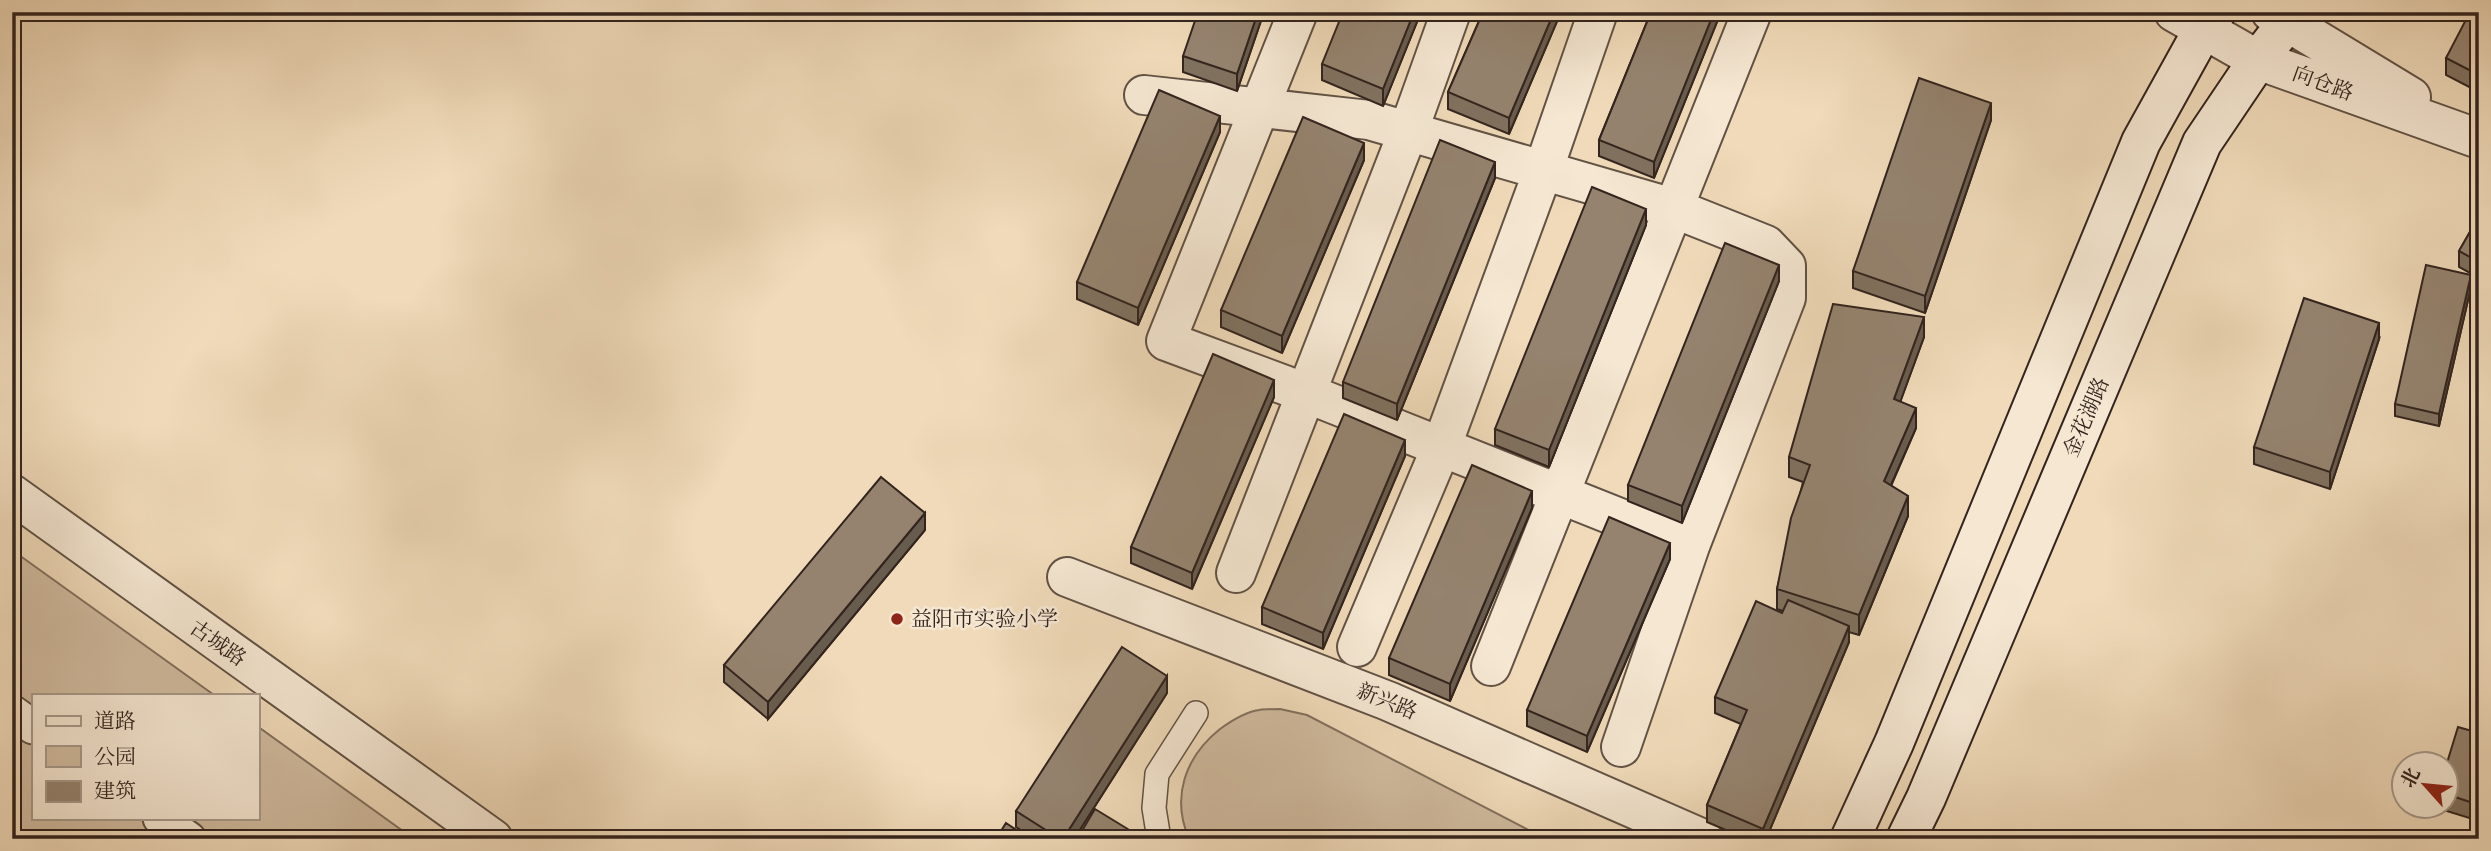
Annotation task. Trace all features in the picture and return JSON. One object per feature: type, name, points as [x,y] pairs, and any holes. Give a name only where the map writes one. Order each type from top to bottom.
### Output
[{"type":"street","points":[[1298,12],[1166,341],[1306,393],[1690,547]]},
{"type":"street","points":[[1236,573],[1408,132],[1451,12]]},
{"type":"street","points":[[1357,647],[1441,448],[1543,171],[1598,12]]},
{"type":"street","points":[[1491,666],[1752,12]]},
{"type":"street","name":"金花湖路","points":[[1906,839],[1926,799],[2202,143],[2259,60],[2284,15]]},
{"type":"street","name":"向仓路","points":[[2284,15],[2479,138]]},
{"type":"street","points":[[1850,839],[1894,743],[2141,142],[2197,18]]},
{"type":"street","name":"向仓路","points":[[2197,18],[2259,60],[2479,138]]},
{"type":"street","points":[[1144,95],[1369,120],[1673,208],[1766,245],[1786,266],[1786,298],[1690,547],[1621,747]]},
{"type":"street","name":"古城路","points":[[12,494],[493,839]]},
{"type":"street","name":"新兴路","points":[[1066,577],[1388,701],[1703,839]]},
{"type":"street","points":[[12,712],[32,726]]},
{"type":"street","points":[[163,820],[189,839]]},
{"type":"lane","points":[[1159,839],[1154,808],[1157,774],[1196,713]]},
{"type":"green space","points":[[12,550],[213,694],[32,694],[32,820],[259,820],[259,727],[414,839],[12,839]]},
{"type":"green space","points":[[1280,709],[1307,715],[1546,839],[1189,839],[1181,808],[1182,793],[1190,765],[1198,752],[1220,729],[1238,717],[1259,710]]},
{"type":"building","points":[[1198,12],[1258,12],[1237,74],[1183,56]]},
{"type":"building","points":[[1343,12],[1414,12],[1383,89],[1322,64]]},
{"type":"building","points":[[1483,12],[1554,12],[1509,118],[1448,92]]},
{"type":"building","points":[[1651,12],[1714,12],[1654,162],[1599,140]]},
{"type":"building","points":[[2470,12],[2479,12],[2479,75],[2446,58]]},
{"type":"building","points":[[1919,78],[1991,103],[1925,296],[1853,271]]},
{"type":"building","points":[[1159,90],[1220,116],[1138,308],[1077,282]]},
{"type":"building","points":[[1303,117],[1364,143],[1282,336],[1221,310]]},
{"type":"building","points":[[1440,140],[1495,162],[1397,404],[1343,382]]},
{"type":"building","points":[[1592,187],[1646,209],[1549,450],[1495,429]]},
{"type":"building","points":[[2479,216],[2479,262],[2459,251]]},
{"type":"building","points":[[1725,243],[1779,265],[1682,506],[1628,485]]},
{"type":"building","points":[[2426,265],[2471,275],[2439,414],[2395,404]]},
{"type":"building","points":[[2304,298],[2379,323],[2330,472],[2254,447]]},
{"type":"building","points":[[1833,304],[1924,317],[1894,399],[1916,408],[1884,481],[1908,496],[1859,615],[1777,589],[1791,518],[1810,465],[1789,457]]},
{"type":"building","points":[[1213,354],[1274,380],[1192,573],[1131,547]]},
{"type":"building","points":[[1344,414],[1405,440],[1323,633],[1262,607]]},
{"type":"building","points":[[1472,465],[1532,491],[1450,684],[1389,658]]},
{"type":"building","points":[[881,477],[925,513],[768,702],[724,665]]},
{"type":"building","points":[[1609,517],[1670,543],[1587,736],[1527,710]]},
{"type":"building","points":[[1788,600],[1849,626],[1763,829],[1707,805],[1747,710],[1715,697],[1756,601],[1782,613]]},
{"type":"building","points":[[1122,647],[1167,676],[1063,839],[1060,839],[1016,811]]},
{"type":"building","points":[[2458,727],[2479,733],[2479,805],[2460,799],[2460,750],[2451,750]]},
{"type":"building","points":[[1095,809],[1144,839],[1077,839]]},
{"type":"building","points":[[1006,823],[1030,839],[996,839]]},
{"type":"place","name":"益阳市实验小学","points":[[897,619]]}]
